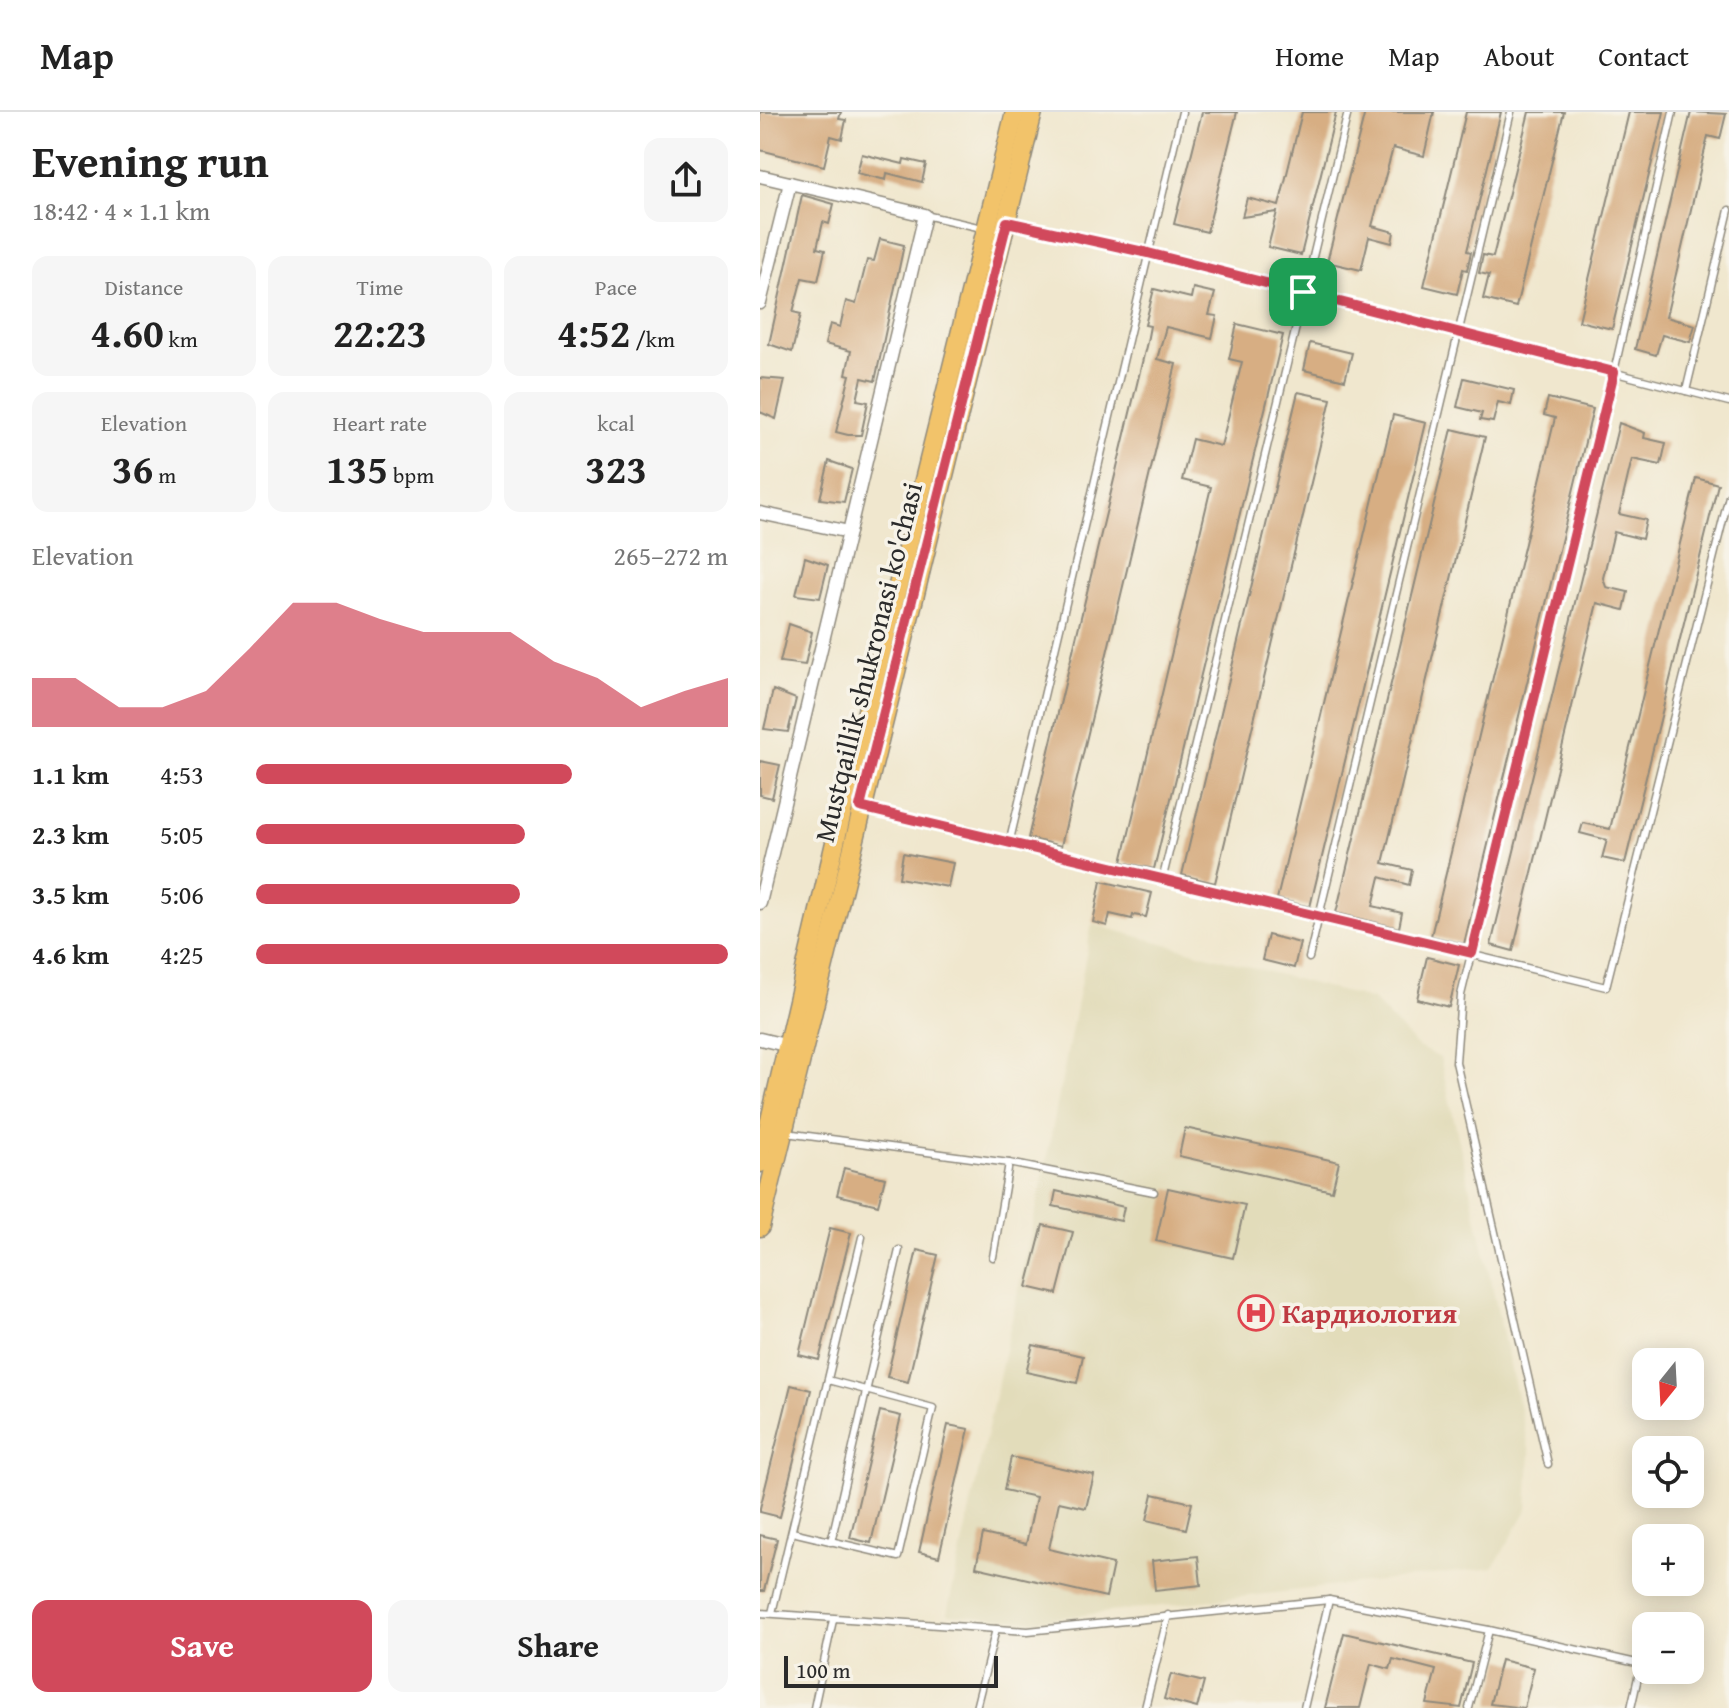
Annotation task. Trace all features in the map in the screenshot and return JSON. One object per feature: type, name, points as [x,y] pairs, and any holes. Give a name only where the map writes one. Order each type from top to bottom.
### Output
[{"type":"main road","name":"Mustqaillik shukronasi ko'chasi","points":[[760,1163],[844,804],[1015,112]]},
{"type":"main road","name":"Mustqaillik shukronasi ko'chasi","points":[[760,1227],[860,807],[1033,112]]},
{"type":"street","points":[[760,176],[925,215],[760,903]]},
{"type":"street","points":[[760,303],[790,183]]},
{"type":"street","points":[[760,513],[849,532]]},
{"type":"street","points":[[760,1039],[789,1046]]},
{"type":"lane","points":[[1009,844],[1182,112]]},
{"type":"lane","points":[[1162,881],[1348,112]]},
{"type":"lane","points":[[1309,958],[1511,112]]},
{"type":"lane","points":[[1548,1464],[1456,1062],[1461,995],[1614,372],[1673,112]]},
{"type":"lane","points":[[1686,391],[1729,210]]},
{"type":"lane","points":[[925,215],[986,229]]},
{"type":"lane","points":[[1007,222],[1148,253],[1729,402]]},
{"type":"lane","points":[[860,807],[1606,987],[1729,496]]},
{"type":"lane","points":[[783,1132],[1009,1163],[1154,1192]]},
{"type":"lane","points":[[993,1257],[1009,1163]]},
{"type":"lane","points":[[772,1613],[862,1237]]},
{"type":"lane","points":[[831,1542],[899,1250]]},
{"type":"lane","points":[[792,1532],[898,1557],[933,1408],[828,1380]]},
{"type":"lane","points":[[760,1613],[1028,1631],[1329,1600],[1489,1630],[1641,1664],[1631,1708]]},
{"type":"lane","points":[[1304,1708],[1329,1600]]},
{"type":"lane","points":[[1145,1708],[1168,1615]]},
{"type":"lane","points":[[814,1708],[833,1620]]},
{"type":"lane","points":[[976,1708],[996,1629]]},
{"type":"lane","points":[[1469,1708],[1489,1630]]},
{"type":"shaded area","name":"Кардиология","points":[[1092,924],[1373,1000],[1418,1047],[1440,1058],[1530,1453],[1527,1510],[1493,1568],[1031,1621],[947,1614],[1044,1173]]},
{"type":"building","points":[[760,112],[841,112],[839,119],[846,120],[842,139],[831,136],[824,166],[760,150]]},
{"type":"building","points":[[1202,112],[1237,112],[1207,232],[1174,224]]},
{"type":"building","points":[[1302,112],[1336,112],[1301,255],[1268,247],[1277,212],[1242,217],[1247,198],[1279,206]]},
{"type":"building","points":[[1365,112],[1434,112],[1424,156],[1393,148],[1372,226],[1394,232],[1392,243],[1369,237],[1361,270],[1327,262]]},
{"type":"building","points":[[1466,112],[1501,112],[1467,251],[1471,252],[1467,270],[1463,269],[1457,294],[1424,286]]},
{"type":"building","points":[[1529,112],[1564,112],[1516,307],[1483,299],[1489,275],[1479,273],[1483,255],[1493,257]]},
{"type":"building","points":[[1629,112],[1664,112],[1612,329],[1579,321]]},
{"type":"building","points":[[1691,112],[1726,114],[1720,139],[1708,136],[1666,317],[1695,325],[1690,342],[1662,335],[1656,355],[1635,349]]},
{"type":"building","points":[[862,154],[903,164],[904,159],[926,164],[922,182],[887,173],[886,180],[857,173]]},
{"type":"building","points":[[802,195],[834,204],[829,224],[823,222],[817,248],[825,250],[818,281],[802,278],[793,312],[801,314],[792,352],[769,344]]},
{"type":"building","points":[[880,239],[904,245],[875,381],[862,378],[857,400],[868,402],[861,435],[848,435],[836,432],[850,375],[846,374],[851,351],[825,344],[830,324],[840,327],[846,301],[856,304],[867,260],[874,261]]},
{"type":"building","points":[[1193,288],[1215,293],[1209,315],[1217,316],[1212,338],[1166,327],[1157,359],[1176,364],[1061,846],[1028,838],[1147,342],[1150,326],[1145,325],[1154,289],[1191,298]]},
{"type":"building","points":[[1237,324],[1283,335],[1154,869],[1122,862],[1211,487],[1182,480],[1192,439],[1221,446],[1242,362],[1229,359]]},
{"type":"building","points":[[1310,343],[1352,353],[1345,380],[1304,370]]},
{"type":"building","points":[[760,378],[785,380],[776,419],[760,412]]},
{"type":"building","points":[[1464,378],[1514,390],[1511,405],[1498,402],[1493,422],[1480,420],[1482,413],[1457,407]]},
{"type":"building","points":[[1298,392],[1331,399],[1215,883],[1182,875]]},
{"type":"building","points":[[1548,398],[1593,409],[1464,944],[1431,936],[1555,418],[1544,415]]},
{"type":"building","points":[[1393,415],[1426,423],[1310,907],[1277,899]]},
{"type":"building","points":[[1619,423],[1645,433],[1644,438],[1666,443],[1661,465],[1632,459],[1619,514],[1646,520],[1642,539],[1614,532],[1603,578],[1606,587],[1628,592],[1624,610],[1597,603],[1513,951],[1491,945]]},
{"type":"building","points":[[1452,429],[1485,437],[1383,863],[1412,870],[1409,885],[1380,877],[1373,906],[1402,913],[1399,928],[1336,913]]},
{"type":"building","points":[[829,461],[852,469],[844,502],[820,499]]},
{"type":"building","points":[[1696,478],[1718,484],[1625,863],[1602,858],[1607,840],[1580,833],[1583,823],[1610,829]]},
{"type":"building","points":[[805,557],[828,565],[820,598],[796,595]]},
{"type":"building","points":[[789,624],[812,632],[805,665],[780,662]]},
{"type":"building","points":[[773,690],[796,699],[788,732],[764,729]]},
{"type":"building","points":[[760,761],[780,765],[772,798],[760,795]]},
{"type":"building","points":[[903,853],[953,863],[948,887],[899,878]]},
{"type":"building","points":[[1101,881],[1152,893],[1146,917],[1133,915],[1132,919],[1110,914],[1107,926],[1093,922]]},
{"type":"building","points":[[1268,935],[1300,943],[1294,968],[1262,960]]},
{"type":"building","points":[[1427,957],[1459,965],[1449,1007],[1417,999]]},
{"type":"building","points":[[1185,1128],[1339,1162],[1332,1191],[1179,1156]]},
{"type":"building","points":[[844,1168],[885,1178],[878,1205],[837,1195]]},
{"type":"building","points":[[1168,1188],[1245,1205],[1233,1258],[1156,1241]]},
{"type":"building","points":[[1056,1191],[1124,1207],[1121,1221],[1053,1206]]},
{"type":"building","points":[[1043,1225],[1073,1232],[1057,1294],[1027,1287]]},
{"type":"building","points":[[830,1228],[851,1233],[819,1360],[799,1355]]},
{"type":"building","points":[[917,1250],[938,1255],[908,1382],[887,1377]]},
{"type":"building","points":[[1033,1345],[1083,1356],[1077,1383],[1026,1372]]},
{"type":"building","points":[[791,1385],[811,1390],[780,1517],[760,1512],[760,1508]]},
{"type":"building","points":[[880,1411],[901,1416],[871,1543],[850,1538]]},
{"type":"building","points":[[948,1425],[969,1429],[939,1557],[919,1552]]},
{"type":"building","points":[[1011,1457],[1094,1475],[1086,1508],[1059,1502],[1049,1549],[1113,1564],[1106,1597],[976,1567],[983,1534],[1026,1544],[1036,1497],[1004,1490]]},
{"type":"building","points":[[1153,1494],[1192,1503],[1186,1529],[1147,1520]]},
{"type":"building","points":[[760,1535],[777,1539],[764,1591],[760,1591]]},
{"type":"building","points":[[1198,1556],[1201,1585],[1155,1590],[1152,1561]]},
{"type":"building","points":[[1344,1633],[1472,1663],[1461,1708],[1427,1704],[1436,1670],[1393,1659],[1390,1669],[1371,1664],[1360,1708],[1325,1708]]},
{"type":"building","points":[[1501,1660],[1534,1668],[1524,1708],[1490,1704]]},
{"type":"building","points":[[1171,1674],[1204,1682],[1197,1708],[1164,1699]]},
{"type":"place","name":"Кардиология","points":[[1256,1313]]},
{"type":"route","points":[[1007,222],[1303,292],[1614,372],[1472,953],[860,807],[1007,222]]}]
